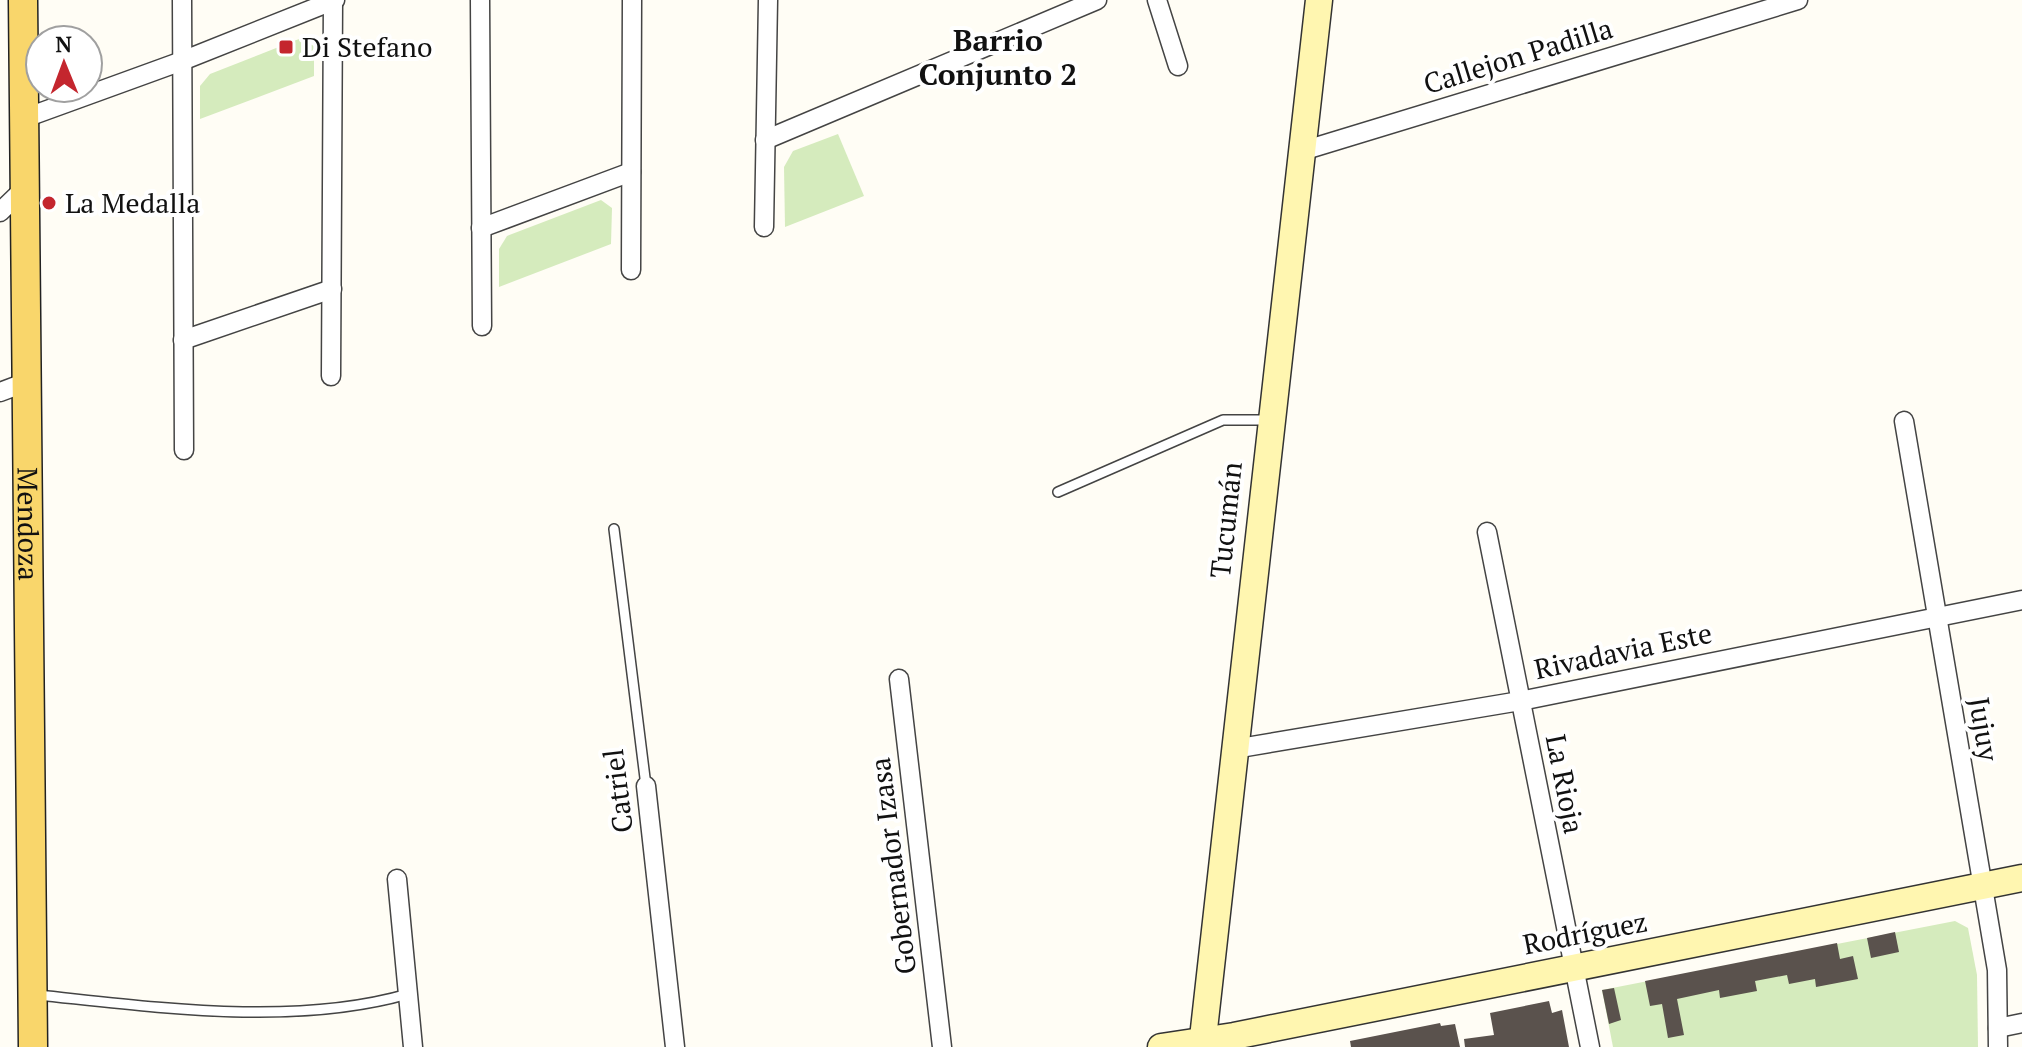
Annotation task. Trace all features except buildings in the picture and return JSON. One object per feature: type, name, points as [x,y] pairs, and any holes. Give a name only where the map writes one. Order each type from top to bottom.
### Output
[{"type":"main road","name":"Mendoza","points":[[23,0],[26,187],[12,387],[33,1047]]},
{"type":"main road","name":"Tucumán","points":[[1202,1044],[1299,152],[1319,0]]},
{"type":"main road","name":"Rodríguez","points":[[1161,1047],[1202,1044],[2022,878]]},
{"type":"street","points":[[182,0],[184,450]]},
{"type":"street","points":[[25,118],[182,61],[334,0],[331,376]]},
{"type":"street","points":[[480,0],[482,326]]},
{"type":"street","points":[[631,270],[632,0]]},
{"type":"street","points":[[764,227],[768,0]]},
{"type":"street","points":[[765,140],[1097,0]]},
{"type":"street","points":[[1157,0],[1178,66]]},
{"type":"street","name":"Callejon Padilla","points":[[1299,152],[1798,0]]},
{"type":"street","points":[[481,228],[631,172]]},
{"type":"street","points":[[0,212],[26,187]]},
{"type":"street","points":[[183,340],[332,289]]},
{"type":"street","name":"Jujuy","points":[[1904,421],[1997,970],[1998,1038]]},
{"type":"street","name":"La Rioja","points":[[1487,532],[1590,1047]]},
{"type":"street","name":"Rivadavia Este","points":[[1234,749],[1520,701],[1936,614],[2022,600]]},
{"type":"street","name":"Gobernador Izasa","points":[[899,679],[942,1047]]},
{"type":"street","name":"Catriel","points":[[646,786],[675,1047]]},
{"type":"street","points":[[397,879],[413,1047]]},
{"type":"street","points":[[1998,1038],[2022,1023]]},
{"type":"lane","points":[[1058,492],[1223,420],[1270,420]]},
{"type":"lane","name":"Catriel","points":[[614,529],[646,786]]},
{"type":"lane","points":[[32,995],[219,1013],[373,1004],[408,994]]},
{"type":"green space","points":[[299,39],[314,46],[314,76],[200,119],[200,86],[210,74]]},
{"type":"green space","points":[[838,134],[864,196],[785,227],[784,167],[793,151]]},
{"type":"green space","points":[[601,200],[612,208],[611,244],[499,287],[499,249],[507,236]]},
{"type":"green space","points":[[1955,921],[1968,928],[1977,975],[1978,1047],[1613,1047],[1602,990]]},
{"type":"place","name":"Di Stefano","points":[[286,47]]},
{"type":"place","name":"La Medalla","points":[[49,203]]},
{"type":"district","name":"Barrio Conjunto 2","points":[[998,58]]}]
